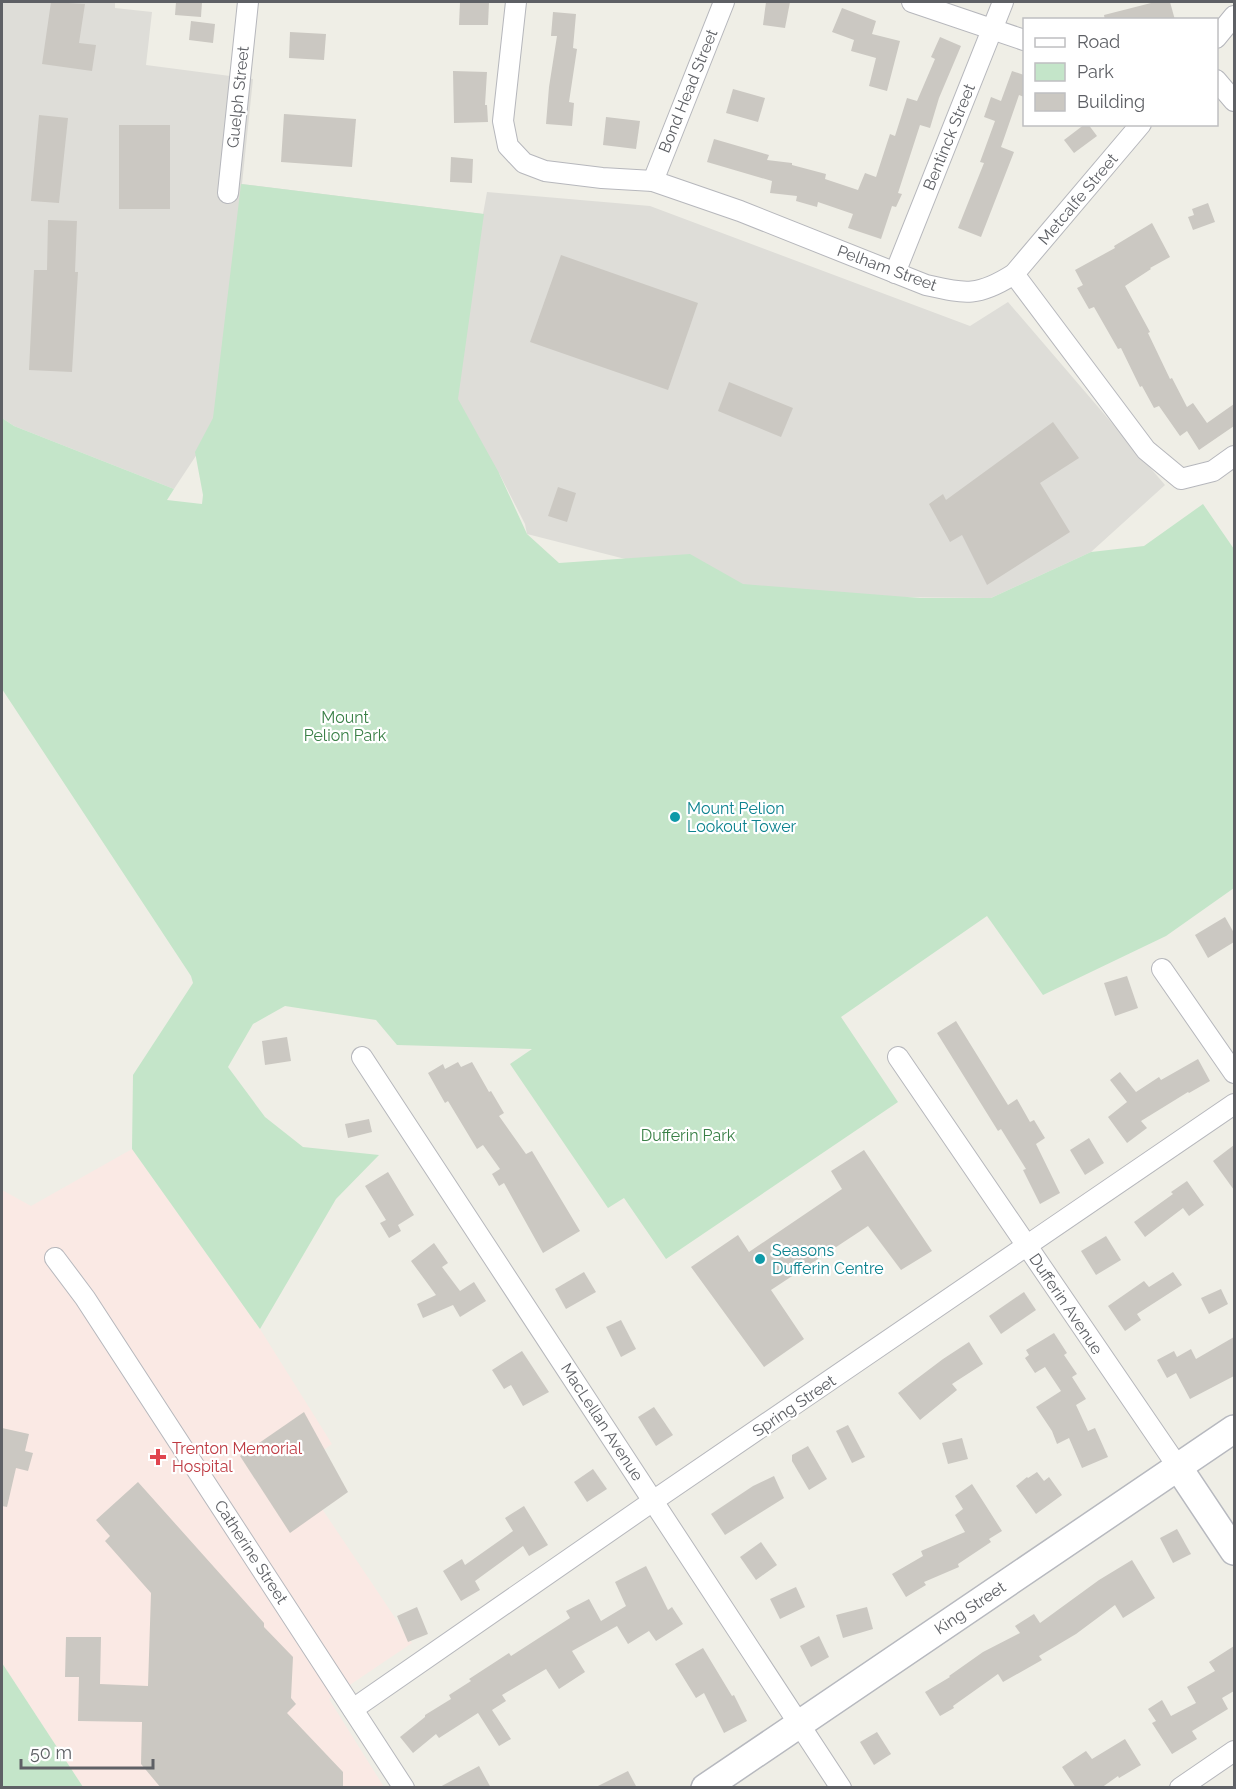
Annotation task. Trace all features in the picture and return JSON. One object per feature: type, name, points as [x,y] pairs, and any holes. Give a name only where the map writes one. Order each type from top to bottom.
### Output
[{"type":"street","name":"Guelph Street","points":[[228,193],[248,2]]},
{"type":"street","name":"Pelham Street","points":[[516,2],[503,121],[508,146],[524,163],[545,171],[653,181],[740,211],[926,285],[954,292],[976,292],[998,284],[1014,274]]},
{"type":"street","name":"Bond Head Street","points":[[653,181],[724,2]]},
{"type":"street","points":[[912,2],[1023,40]]},
{"type":"street","name":"Bentinck Street","points":[[895,273],[1003,2]]},
{"type":"street","points":[[1218,36],[1234,16]]},
{"type":"street","points":[[1218,82],[1234,101]]},
{"type":"street","name":"Metcalfe Street","points":[[1014,274],[1139,126]]},
{"type":"street","points":[[1014,274],[1146,450],[1180,479],[1213,471],[1234,456]]},
{"type":"street","points":[[1162,969],[1234,1073]]},
{"type":"street","name":"MacLellan Avenue","points":[[362,1057],[841,1788]]},
{"type":"street","name":"Dufferin Avenue","points":[[898,1057],[1234,1551]]},
{"type":"street","name":"Spring Street","points":[[353,1709],[1234,1104]]},
{"type":"street","name":"Catherine Street","points":[[55,1258],[85,1299],[404,1788]]},
{"type":"street","name":"King Street","points":[[705,1788],[1234,1429]]},
{"type":"street","points":[[1180,1788],[1234,1752]]},
{"type":"shaded area","points":[[2,2],[115,2],[115,8],[152,12],[146,65],[253,79],[242,184],[483,214],[487,192],[650,206],[970,326],[1008,302],[1165,485],[1091,552],[991,598],[771,596],[527,534],[525,524],[499,473],[211,433],[174,489],[14,426],[2,418]]},
{"type":"shaded area","name":"Trenton Memorial Hospital","points":[[132,1149],[260,1329],[332,1444],[296,1470],[412,1643],[329,1699],[384,1787],[83,1787],[2,1663],[2,1190],[31,1206]]},
{"type":"green space","name":"Mount Pelion Park","points":[[241,184],[484,214],[458,399],[499,473],[527,534],[559,563],[690,554],[743,584],[920,598],[991,598],[1091,552],[1144,546],[1203,504],[1234,549],[1234,888],[1166,936],[1043,995],[987,916],[841,1017],[898,1102],[666,1259],[624,1198],[608,1208],[510,1064],[532,1049],[397,1045],[376,1020],[285,1006],[253,1024],[228,1067],[265,1117],[303,1147],[379,1155],[336,1199],[260,1329],[132,1149],[133,1075],[193,983],[191,976],[2,689],[2,418],[14,426],[174,489],[167,500],[202,504],[203,495],[195,452],[213,418]]},
{"type":"green space","points":[[2,1663],[83,1787],[2,1787]]},
{"type":"building","points":[[51,2],[85,4],[79,43],[96,45],[92,71],[42,64]]},
{"type":"building","points":[[176,2],[202,2],[201,17],[175,15]]},
{"type":"building","points":[[460,2],[489,2],[488,25],[459,25]]},
{"type":"building","points":[[766,2],[790,2],[785,28],[763,25]]},
{"type":"building","points":[[1155,2],[1170,2],[1174,18],[1105,18],[1104,15]]},
{"type":"building","points":[[842,8],[876,21],[872,34],[900,41],[887,91],[869,86],[876,58],[851,51],[854,40],[832,32]]},
{"type":"building","points":[[553,12],[576,14],[573,48],[577,49],[569,102],[574,103],[572,126],[546,124],[557,36],[551,36]]},
{"type":"building","points":[[191,21],[215,24],[213,43],[189,40]]},
{"type":"building","points":[[290,32],[326,34],[324,60],[289,58]]},
{"type":"building","points":[[940,37],[961,46],[939,98],[930,128],[920,125],[898,193],[902,194],[896,207],[892,206],[881,239],[848,228],[853,214],[818,202],[817,207],[796,201],[797,196],[770,193],[772,181],[707,162],[714,139],[769,155],[767,160],[792,163],[792,165],[826,174],[825,179],[858,190],[865,173],[876,177],[890,134],[895,136],[907,98],[917,101],[935,59],[931,57]]},
{"type":"building","points":[[453,71],[487,72],[485,105],[487,105],[488,122],[454,123]]},
{"type":"building","points":[[1012,71],[1023,75],[1023,97],[1019,95],[1001,147],[1014,152],[981,237],[958,228],[984,163],[980,162],[995,121],[984,117],[991,97],[1001,101]]},
{"type":"building","points":[[733,89],[765,98],[758,122],[726,113]]},
{"type":"building","points":[[284,114],[356,119],[352,167],[281,162]]},
{"type":"building","points":[[39,115],[68,118],[59,203],[31,201]]},
{"type":"building","points":[[606,117],[640,121],[636,149],[603,145]]},
{"type":"building","points":[[119,125],[170,125],[170,209],[119,209]]},
{"type":"building","points":[[1082,126],[1090,126],[1097,136],[1074,153],[1064,140]]},
{"type":"building","points":[[451,157],[473,159],[472,183],[450,182]]},
{"type":"building","points":[[1208,203],[1215,222],[1193,230],[1188,217],[1194,215],[1192,209]]},
{"type":"building","points":[[48,220],[77,221],[75,272],[78,272],[72,372],[29,370],[34,270],[47,270]]},
{"type":"building","points":[[1152,223],[1170,257],[1125,286],[1150,332],[1148,333],[1170,379],[1172,378],[1187,407],[1193,403],[1207,423],[1234,404],[1234,426],[1199,450],[1187,431],[1180,436],[1159,406],[1154,408],[1142,386],[1140,387],[1121,348],[1118,349],[1094,307],[1089,309],[1077,288],[1083,285],[1075,270],[1115,248],[1114,246]]},
{"type":"building","points":[[561,255],[698,303],[668,390],[530,342]]},
{"type":"building","points":[[729,382],[793,408],[781,437],[718,411]]},
{"type":"building","points":[[1053,422],[1079,458],[1040,483],[1070,532],[987,585],[962,535],[950,542],[929,504],[943,494],[946,500]]},
{"type":"building","points":[[558,487],[576,493],[567,522],[548,516]]},
{"type":"building","points":[[1225,917],[1234,933],[1234,942],[1208,958],[1195,935]]},
{"type":"building","points":[[1127,976],[1138,1008],[1115,1016],[1104,983]]},
{"type":"building","points":[[956,1021],[1008,1105],[1017,1099],[1030,1122],[1034,1120],[1045,1138],[1036,1144],[1060,1193],[1040,1204],[1023,1170],[1026,1169],[1001,1129],[998,1131],[937,1033]]},
{"type":"building","points":[[287,1037],[291,1061],[265,1065],[262,1041]]},
{"type":"building","points":[[1198,1059],[1210,1081],[1141,1121],[1147,1128],[1127,1143],[1108,1117],[1127,1102],[1110,1080],[1120,1072],[1136,1092],[1159,1077],[1161,1080]]},
{"type":"building","points":[[458,1062],[461,1067],[472,1062],[504,1113],[499,1116],[526,1154],[532,1151],[580,1231],[543,1253],[504,1183],[499,1186],[492,1174],[500,1169],[483,1145],[477,1149],[448,1101],[445,1103],[428,1073],[443,1064],[445,1069]]},
{"type":"building","points":[[369,1119],[372,1132],[348,1138],[345,1124]]},
{"type":"building","points":[[1089,1138],[1104,1163],[1085,1175],[1070,1150]]},
{"type":"building","points":[[1234,1145],[1234,1190],[1213,1161]]},
{"type":"building","name":"Seasons Dufferin Centre","points":[[864,1150],[932,1251],[901,1270],[868,1226],[771,1290],[804,1339],[764,1367],[691,1267],[738,1235],[749,1252],[842,1189],[831,1171]]},
{"type":"building","points":[[388,1172],[414,1215],[398,1225],[401,1231],[389,1238],[380,1223],[386,1220],[365,1186]]},
{"type":"building","points":[[1187,1181],[1204,1205],[1189,1216],[1183,1208],[1145,1237],[1134,1222]]},
{"type":"building","points":[[1106,1236],[1121,1260],[1096,1275],[1081,1251]]},
{"type":"building","points":[[434,1243],[448,1263],[442,1267],[460,1291],[474,1282],[486,1301],[460,1317],[453,1305],[423,1318],[417,1304],[436,1295],[411,1261]]},
{"type":"building","points":[[584,1272],[596,1292],[566,1309],[555,1289]]},
{"type":"building","points":[[1173,1272],[1182,1285],[1137,1314],[1141,1320],[1125,1331],[1108,1306],[1144,1281],[1149,1287]]},
{"type":"building","points":[[1221,1289],[1228,1304],[1209,1314],[1201,1298]]},
{"type":"building","points":[[1024,1292],[1036,1310],[1001,1334],[989,1316]]},
{"type":"building","points":[[621,1320],[636,1349],[621,1357],[606,1327]]},
{"type":"building","points":[[1054,1333],[1067,1353],[1064,1355],[1077,1374],[1072,1377],[1086,1399],[1076,1405],[1088,1431],[1095,1428],[1108,1457],[1082,1468],[1069,1438],[1057,1444],[1052,1431],[1036,1407],[1061,1391],[1045,1367],[1035,1373],[1025,1358],[1029,1355],[1026,1350]]},
{"type":"building","points":[[1234,1337],[1234,1376],[1190,1399],[1176,1373],[1167,1378],[1157,1360],[1174,1351],[1177,1357],[1191,1349],[1196,1359]]},
{"type":"building","points":[[969,1342],[983,1364],[952,1384],[957,1390],[920,1420],[898,1393]]},
{"type":"building","points":[[522,1351],[549,1392],[523,1406],[511,1385],[504,1389],[492,1370]]},
{"type":"building","points":[[654,1407],[673,1435],[656,1446],[638,1417]]},
{"type":"building","points":[[304,1412],[348,1492],[290,1533],[240,1456]]},
{"type":"building","points":[[848,1425],[865,1457],[852,1463],[836,1431]]},
{"type":"building","points":[[2,1428],[29,1434],[25,1451],[33,1453],[28,1471],[16,1468],[7,1507],[2,1506]]},
{"type":"building","points":[[962,1438],[968,1459],[948,1464],[942,1443]]},
{"type":"building","points":[[808,1446],[827,1479],[809,1490],[792,1461],[792,1455]]},
{"type":"building","points":[[593,1469],[607,1489],[587,1502],[574,1482]]},
{"type":"building","points":[[1037,1472],[1044,1481],[1049,1477],[1062,1495],[1036,1514],[1016,1486]]},
{"type":"building","points":[[774,1476],[784,1498],[725,1535],[711,1514],[753,1486]]},
{"type":"building","name":"Trenton Memorial Hospital","points":[[138,1482],[264,1623],[264,1627],[293,1657],[291,1698],[296,1704],[287,1713],[343,1772],[343,1788],[161,1788],[141,1764],[142,1722],[78,1721],[79,1677],[65,1677],[66,1637],[101,1637],[100,1684],[148,1686],[151,1593],[105,1541],[110,1536],[96,1520]]},
{"type":"building","points":[[972,1484],[1002,1531],[989,1539],[991,1542],[958,1564],[959,1567],[924,1582],[926,1585],[906,1597],[892,1574],[923,1556],[921,1551],[965,1532],[955,1515],[963,1509],[955,1496]]},
{"type":"building","points":[[524,1506],[548,1545],[529,1556],[523,1546],[475,1581],[480,1590],[461,1601],[443,1571],[462,1559],[465,1565],[513,1531],[505,1518]]},
{"type":"building","points":[[1177,1529],[1191,1554],[1173,1563],[1160,1538]]},
{"type":"building","points":[[761,1542],[777,1565],[756,1580],[740,1557]]},
{"type":"building","points":[[1132,1560],[1155,1598],[1123,1618],[1115,1605],[1076,1634],[1039,1656],[1042,1660],[1003,1682],[998,1674],[940,1716],[925,1692],[950,1677],[983,1652],[1020,1633],[1015,1626],[1034,1614],[1040,1623],[1099,1580]]},
{"type":"building","points":[[646,1566],[668,1610],[672,1607],[683,1624],[656,1641],[649,1631],[628,1644],[617,1626],[572,1651],[585,1672],[559,1689],[546,1669],[502,1695],[506,1701],[492,1710],[511,1739],[499,1746],[478,1713],[439,1738],[436,1734],[413,1753],[400,1737],[425,1715],[451,1699],[449,1695],[471,1681],[469,1679],[509,1653],[511,1656],[570,1618],[566,1611],[589,1599],[601,1621],[626,1606],[615,1582]]},
{"type":"building","points":[[796,1587],[805,1607],[780,1619],[770,1599]]},
{"type":"building","points":[[417,1607],[428,1634],[408,1642],[397,1616]]},
{"type":"building","points":[[867,1607],[873,1629],[843,1638],[836,1615]]},
{"type":"building","points":[[819,1636],[829,1657],[811,1667],[800,1646]]},
{"type":"building","points":[[1234,1646],[1234,1691],[1222,1698],[1228,1709],[1192,1731],[1197,1739],[1172,1754],[1152,1723],[1156,1721],[1148,1709],[1162,1700],[1171,1716],[1196,1703],[1187,1687],[1215,1671],[1209,1662]]},
{"type":"building","points":[[703,1648],[732,1696],[734,1695],[747,1721],[724,1733],[704,1693],[696,1698],[675,1664]]},
{"type":"building","points":[[877,1732],[891,1754],[874,1765],[860,1742]]},
{"type":"building","points":[[1125,1739],[1141,1765],[1119,1778],[1118,1776],[1101,1788],[1076,1788],[1062,1767],[1086,1751],[1092,1759]]},
{"type":"building","points":[[479,1766],[491,1788],[438,1788]]},
{"type":"building","points":[[628,1771],[637,1788],[594,1788]]},
{"type":"place","name":"Mount Pelion Lookout Tower","points":[[675,817]]},
{"type":"place","name":"Seasons Dufferin Centre","points":[[760,1259]]},
{"type":"place","name":"Trenton Memorial Hospital","points":[[158,1457]]},
{"type":"park label","name":"Dufferin Park","points":[[688,1135]]}]
